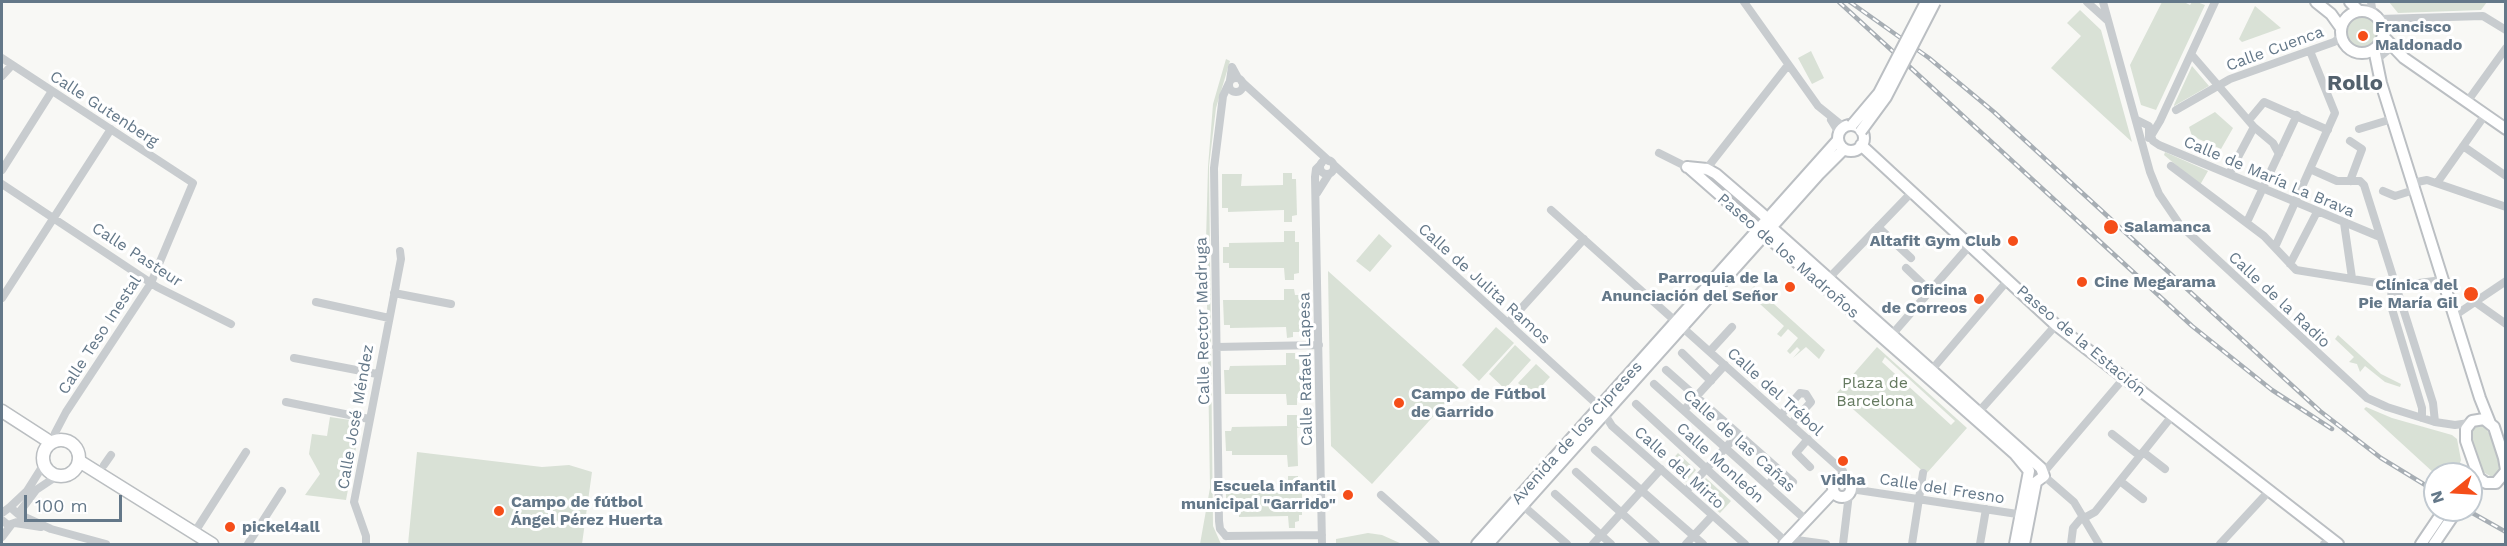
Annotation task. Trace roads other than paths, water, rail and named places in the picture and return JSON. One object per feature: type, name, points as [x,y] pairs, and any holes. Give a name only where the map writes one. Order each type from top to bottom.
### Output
[{"type":"highway","points":[[2,411],[52,438],[65,439],[73,443],[78,451],[79,461],[75,470],[67,475],[57,476],[44,464],[44,449],[52,438]]},
{"type":"highway","points":[[79,461],[212,544]]},
{"type":"highway","points":[[164,515],[204,544]]},
{"type":"main road","points":[[1846,134],[1879,93],[1926,2]]},
{"type":"main road","points":[[1846,134],[1886,97],[1935,2]]},
{"type":"main road","points":[[2316,2],[2331,14],[2347,48],[2404,58]]},
{"type":"main road","points":[[2341,33],[2352,15],[2349,2]]},
{"type":"main road","points":[[2331,14],[2376,17],[2383,36],[2404,58],[2485,115],[2503,124]]},
{"type":"main road","points":[[2383,36],[2376,52],[2380,79],[2480,398],[2490,423],[2503,445],[2505,473],[2496,483],[2483,482]]},
{"type":"main road","points":[[1846,134],[1863,138],[1861,146],[1853,151],[1846,134]]},
{"type":"main road","name":"Avenida de los Cipreses","points":[[1488,544],[1520,503],[1680,325],[1846,134]]},
{"type":"main road","name":"Paseo de la Estación","points":[[1861,146],[2056,325],[2312,523],[2329,544]]},
{"type":"main road","name":"Paseo de los Madroños","points":[[1687,167],[1704,173],[1890,339]]},
{"type":"main road","name":"Paseo de los Madroños","points":[[1766,227],[1828,279],[1890,339]]},
{"type":"main road","points":[[1890,339],[1976,414],[2036,474],[2015,544]]},
{"type":"main road","points":[[2471,461],[2465,436],[2480,398]]},
{"type":"main road","points":[[2472,421],[2490,423]]},
{"type":"main road","points":[[1786,542],[1833,492],[1835,482],[1847,482],[1840,497],[1833,492]]},
{"type":"main road","name":"Avenida de los Cipreses","points":[[1477,544],[1520,503]]},
{"type":"main road","points":[[2024,515],[2024,544]]},
{"type":"main road","points":[[2421,544],[2436,522]]},
{"type":"main road","points":[[2434,544],[2449,522]]},
{"type":"street","points":[[1744,2],[1818,106],[1846,134]]},
{"type":"street","points":[[2089,3],[2103,2]]},
{"type":"street","name":"Calle de la Radio","points":[[2103,2],[2150,172],[2159,194],[2180,225],[2205,251],[2367,399],[2435,422],[2446,424],[2472,421]]},
{"type":"street","points":[[2143,142],[2151,136],[2215,2]]},
{"type":"street","points":[[2372,2],[2376,17],[2483,16],[2505,30]]},
{"type":"street","points":[[2089,3],[2109,21]]},
{"type":"street","name":"Calle Cuenca","points":[[2176,110],[2219,85],[2310,51],[2341,33]]},
{"type":"street","points":[[2467,102],[2505,48]]},
{"type":"street","points":[[2275,247],[2335,110],[2310,51]]},
{"type":"street","points":[[2191,54],[2254,127],[2273,143],[2279,154]]},
{"type":"street","name":"Calle Gutenberg","points":[[2,58],[193,183]]},
{"type":"street","points":[[2,76],[12,65]]},
{"type":"street","points":[[1704,173],[1788,65]]},
{"type":"street","name":"Calle de Julita Ramos","points":[[1236,84],[1251,92],[1308,143],[1325,165],[1350,181],[1602,411]]},
{"type":"street","name":"Calle Rector Madruga","points":[[1226,540],[1220,529],[1219,521],[1214,168],[1224,89],[1236,84]]},
{"type":"street","points":[[2,170],[52,91]]},
{"type":"street","points":[[2249,120],[2264,102],[2328,130]]},
{"type":"street","points":[[2247,222],[2297,115]]},
{"type":"street","points":[[2437,183],[2485,115]]},
{"type":"street","points":[[2137,120],[2146,123],[2161,116]]},
{"type":"street","points":[[2359,129],[2392,119]]},
{"type":"street","points":[[2146,123],[2151,136]]},
{"type":"street","points":[[2229,174],[2254,127]]},
{"type":"street","points":[[2,298],[111,129]]},
{"type":"street","name":"Calle de María La Brava","points":[[2151,136],[2159,145],[2380,237]]},
{"type":"street","points":[[2350,141],[2362,148],[2350,181]]},
{"type":"street","points":[[2463,146],[2505,176]]},
{"type":"street","name":"Paseo de los Madroños","points":[[1659,153],[1687,167]]},
{"type":"street","points":[[1317,193],[1329,174],[1325,165]]},
{"type":"street","name":"Calle Rafael Lapesa","points":[[1322,540],[1315,177],[1325,165]]},
{"type":"street","points":[[2171,166],[2247,222],[2296,270],[2394,285],[2442,280]]},
{"type":"street","points":[[2310,169],[2337,181],[2363,183],[2435,412],[2435,422]]},
{"type":"street","name":"Calle de Julita Ramos","points":[[1329,174],[1350,181]]},
{"type":"street","points":[[2383,191],[2395,196],[2427,180],[2505,207]]},
{"type":"street","name":"Calle Teso Inestal","points":[[52,438],[151,283],[193,183]]},
{"type":"street","name":"Calle Pasteur","points":[[2,184],[151,283],[231,324]]},
{"type":"street","points":[[1828,279],[1912,192]]},
{"type":"street","name":"Calle del Trébol","points":[[1551,210],[1843,471],[1847,482]]},
{"type":"street","points":[[2290,264],[2317,212]]},
{"type":"street","points":[[2344,223],[2352,278]]},
{"type":"street","points":[[1878,227],[1911,258]]},
{"type":"street","points":[[1508,323],[1584,239]]},
{"type":"street","points":[[1890,339],[1929,290],[1970,245]]},
{"type":"street","name":"Calle José Méndez","points":[[366,544],[366,536],[354,501],[401,259],[400,251]]},
{"type":"street","points":[[1906,268],[1929,290]]},
{"type":"street","points":[[1930,374],[2008,280]]},
{"type":"street","points":[[2454,316],[2505,281]]},
{"type":"street","points":[[2394,285],[2392,309],[2422,408],[2422,418]]},
{"type":"street","points":[[394,292],[451,304]]},
{"type":"street","points":[[316,302],[389,318]]},
{"type":"street","points":[[2475,302],[2505,324]]},
{"type":"street","points":[[1976,414],[2056,325]]},
{"type":"street","points":[[1710,351],[1732,327]]},
{"type":"street","points":[[1216,347],[1319,345]]},
{"type":"street","points":[[1682,352],[1711,381]]},
{"type":"street","points":[[294,358],[377,374]]},
{"type":"street","points":[[1684,410],[1725,365]]},
{"type":"street","points":[[1666,370],[1793,482]]},
{"type":"street","points":[[2099,544],[2074,502],[2036,474],[2124,378]]},
{"type":"street","name":"Calle de las Cañas","points":[[1654,384],[1768,485],[1802,524],[1806,541]]},
{"type":"street","points":[[1781,415],[1800,393],[1808,395],[1811,402],[1791,424]]},
{"type":"street","points":[[286,402],[369,419]]},
{"type":"street","name":"Calle Monleón","points":[[1636,404],[1786,542]]},
{"type":"street","name":"Calle del Mirto","points":[[1602,411],[1612,426],[1745,544]]},
{"type":"street","points":[[2071,544],[2073,528],[2084,517],[2096,512],[2172,416]]},
{"type":"street","name":"Calle de la Radio","points":[[2446,424],[2465,436]]},
{"type":"street","points":[[1686,491],[1738,434]]},
{"type":"street","points":[[2112,434],[2165,469]]},
{"type":"street","points":[[1808,439],[1796,453],[1810,467]]},
{"type":"street","points":[[1595,450],[1703,544]]},
{"type":"street","points":[[198,527],[246,452]]},
{"type":"street","points":[[104,465],[111,455]]},
{"type":"street","points":[[44,464],[27,491],[5,509],[51,529],[106,544]]},
{"type":"street","points":[[1593,544],[1661,469]]},
{"type":"street","points":[[1768,485],[1780,471]]},
{"type":"street","points":[[1576,472],[1656,544]]},
{"type":"street","points":[[1912,544],[1923,473]]},
{"type":"street","points":[[2,537],[36,490],[57,476]]},
{"type":"street","points":[[2120,481],[2143,499]]},
{"type":"street","points":[[1843,544],[1847,482]]},
{"type":"street","name":"Calle del Fresno","points":[[1847,482],[1920,498],[2024,515]]},
{"type":"street","points":[[2220,544],[2270,490]]},
{"type":"street","points":[[248,544],[282,491]]},
{"type":"street","points":[[1555,494],[1611,544]]},
{"type":"street","points":[[1381,495],[1436,544]]},
{"type":"street","points":[[27,501],[32,521]]},
{"type":"street","points":[[1520,503],[1567,544]]},
{"type":"street","points":[[1980,544],[1986,509]]},
{"type":"street","points":[[1686,544],[1712,516]]},
{"type":"street","points":[[2,520],[13,524],[51,529]]},
{"type":"street","points":[[63,544],[66,534]]},
{"type":"street","points":[[1226,540],[1322,540]]},
{"type":"street","points":[[1786,542],[1806,541],[1826,544]]},
{"type":"railway","points":[[1839,2],[2192,326],[2272,390],[2332,429]]},
{"type":"railway","points":[[1850,2],[1929,58],[1994,112],[2320,411],[2381,458],[2423,484]]},
{"type":"railway","points":[[2483,519],[2506,532]]},
{"type":"place","name":"Francisco Maldonado","points":[[2363,36]]},
{"type":"place","name":"Salamanca","points":[[2111,227]]},
{"type":"place","name":"Altafit Gym Club","points":[[2013,241]]},
{"type":"place","name":"Cine Megarama","points":[[2082,282]]},
{"type":"place","name":"Parroquia de la Anunciación del Señor","points":[[1790,287]]},
{"type":"place","name":"Clínica del Pie María Gil","points":[[2471,294]]},
{"type":"place","name":"Oficina de Correos","points":[[1979,299]]},
{"type":"place","name":"Campo de Fútbol de Garrido","points":[[1399,403]]},
{"type":"place","name":"Vidha","points":[[1843,461]]},
{"type":"place","name":"Escuela infantil municipal \"Garrido\"","points":[[1348,495]]},
{"type":"place","name":"Campo de fútbol Ángel Pérez Huerta","points":[[499,511]]},
{"type":"place","name":"pickel4all","points":[[230,527]]},
{"type":"district","name":"Rollo","points":[[2355,84]]},
{"type":"park label","name":"Plaza de Barcelona","points":[[1875,392]]}]
